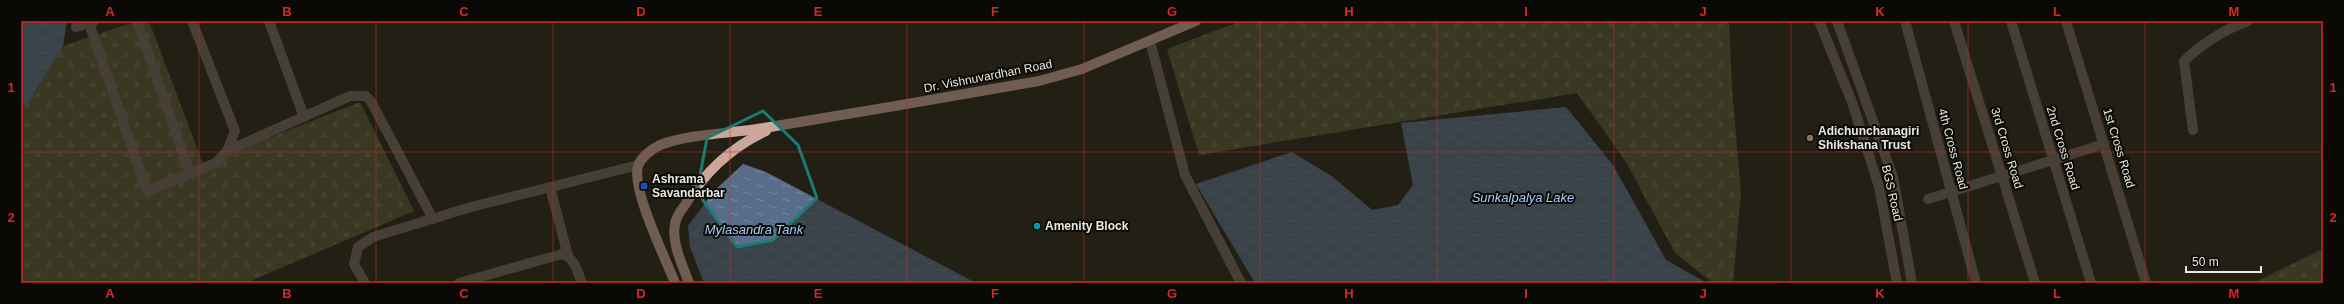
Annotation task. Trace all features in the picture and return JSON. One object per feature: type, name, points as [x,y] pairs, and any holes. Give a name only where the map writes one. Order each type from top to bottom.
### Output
[{"type":"main road","name":"Dr. Vishnuvardhan Road","points":[[638,165],[647,154],[659,146],[677,140],[777,126],[1039,81],[1082,69],[1196,21]]},
{"type":"main road","name":"Dr. Vishnuvardhan Road","points":[[689,283],[675,238],[675,223],[682,208],[701,182],[723,159],[749,140],[777,126]]},
{"type":"main road","points":[[638,165],[637,177],[648,215],[676,283]]},
{"type":"street","points":[[137,21],[190,174]]},
{"type":"street","points":[[76,26],[91,22],[147,191],[216,163],[228,150],[235,131],[192,21]]},
{"type":"street","points":[[269,21],[304,117]]},
{"type":"street","name":"BGS Road","points":[[1819,21],[1852,102],[1880,187],[1897,283]]},
{"type":"street","name":"BGS Road","points":[[1837,21],[1893,177],[1898,198],[1912,283]]},
{"type":"street","name":"4th Cross Road","points":[[1905,21],[1976,283]]},
{"type":"street","name":"3rd Cross Road","points":[[1954,21],[2035,283]]},
{"type":"street","name":"2nd Cross Road","points":[[2011,21],[2091,283]]},
{"type":"street","name":"1st Cross Road","points":[[2066,21],[2146,283]]},
{"type":"street","points":[[2193,130],[2184,61],[2204,42],[2226,29],[2248,21]]},
{"type":"street","points":[[1150,41],[1185,175],[1241,283]]},
{"type":"street","points":[[228,150],[350,96],[366,96],[372,103],[432,219]]},
{"type":"street","points":[[1928,198],[2104,144]]},
{"type":"street","points":[[365,283],[354,264],[358,247],[373,237],[432,219],[638,165]]},
{"type":"street","points":[[550,187],[568,256],[573,261],[582,283]]},
{"type":"street","points":[[459,283],[553,255],[568,256]]},
{"type":"highlighted area","points":[[763,111],[798,145],[817,198],[773,240],[737,247],[697,192],[707,138]]},
{"type":"green space","points":[[137,21],[149,21],[203,164],[360,102],[414,211],[246,283],[21,283],[21,107],[29,102],[63,46]]},
{"type":"green space","points":[[1241,21],[1729,21],[1732,88],[1741,193],[1733,283],[1713,283],[1675,253],[1626,162],[1577,93],[1199,155],[1167,49]]},
{"type":"green space","points":[[2323,249],[2323,283],[2253,283]]},
{"type":"water","points":[[21,21],[67,21],[63,46],[29,102],[21,107]]},
{"type":"water","name":"Sunkalpalya Lake","points":[[1566,107],[1613,165],[1666,260],[1707,283],[1255,283],[1196,184],[1292,152],[1333,177],[1372,210],[1398,205],[1413,185],[1401,123]]},
{"type":"water","name":"Mylasandra Tank","points":[[743,164],[766,172],[976,283],[704,283],[690,247],[688,226],[714,191]]},
{"type":"place","name":"Adichunchanagiri Shikshana Trust","points":[[1810,138]]},
{"type":"place","name":"Ashrama Savandarbar","points":[[644,186]]},
{"type":"place","name":"Amenity Block","points":[[1037,226]]}]
